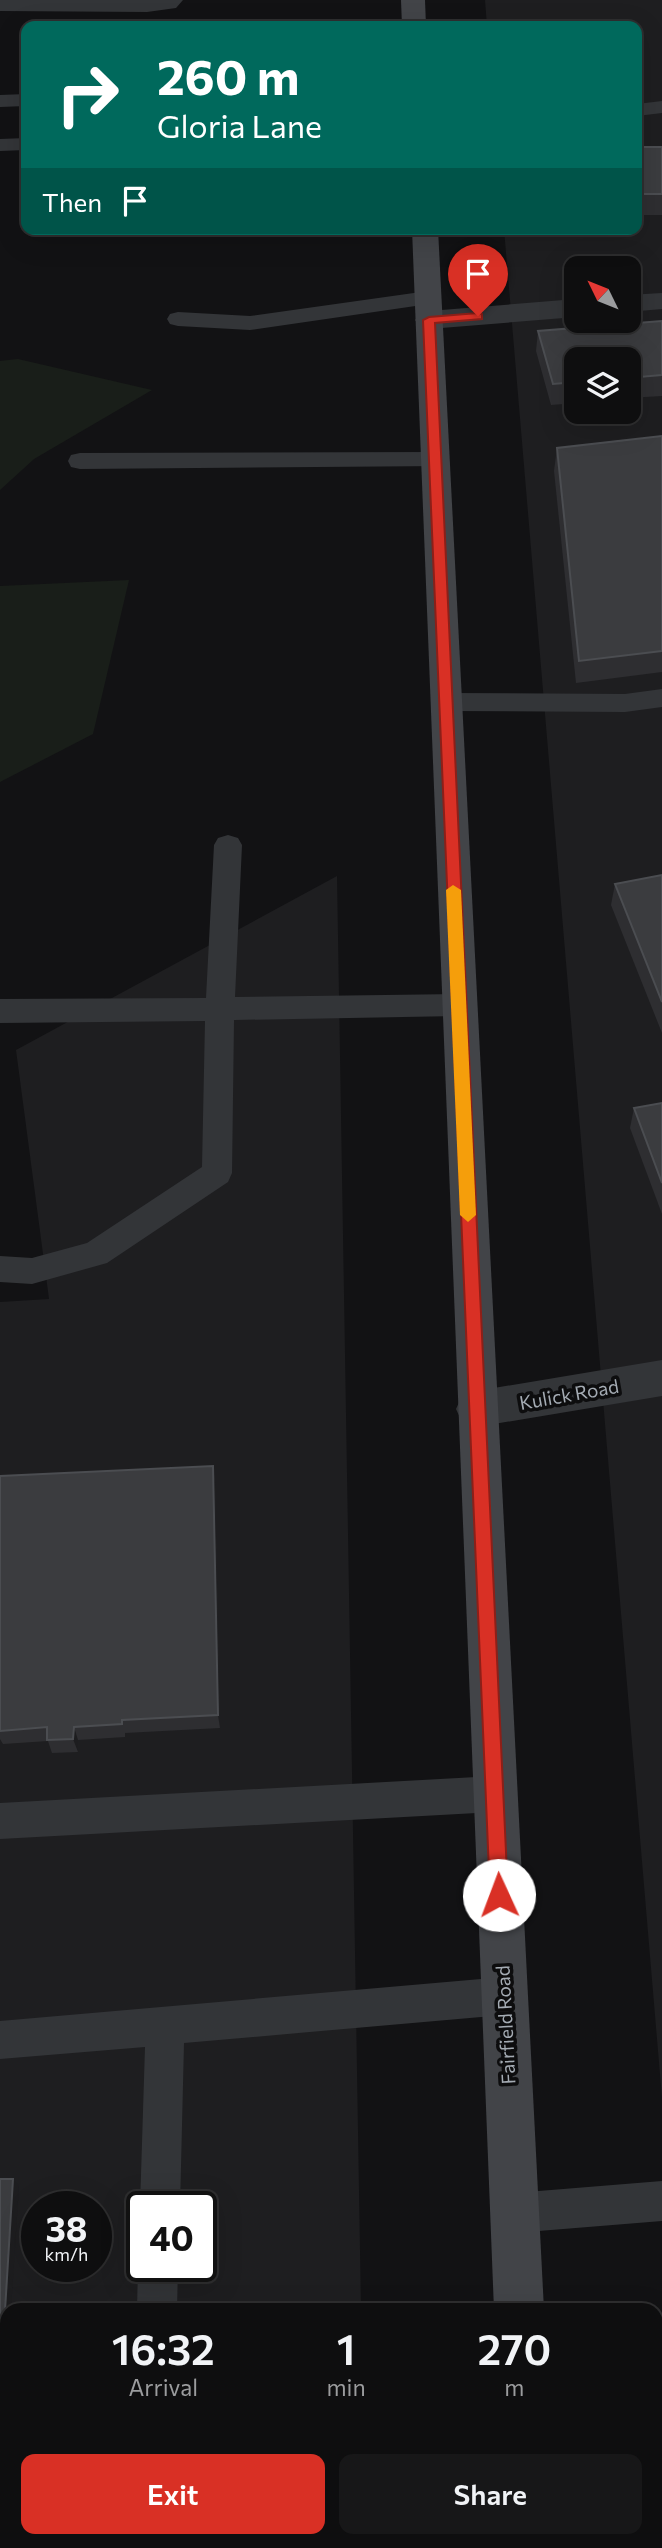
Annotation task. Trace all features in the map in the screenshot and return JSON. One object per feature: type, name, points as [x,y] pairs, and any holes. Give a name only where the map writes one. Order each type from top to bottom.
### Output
[{"type":"street","points":[[413,0],[414,21]]},
{"type":"street","name":"Fairfield Road","points":[[425,235],[519,2303]]},
{"type":"street","points":[[641,303],[662,301]]},
{"type":"street","points":[[428,309],[564,308]]},
{"type":"street","name":"Kulick Road","points":[[477,1409],[662,1378]]},
{"type":"lane","points":[[0,5],[147,6],[169,4],[173,0]]},
{"type":"lane","points":[[0,101],[21,100]]},
{"type":"lane","points":[[642,109],[662,107]]},
{"type":"lane","points":[[0,145],[21,144]]},
{"type":"lane","points":[[178,318],[250,323],[428,309]]},
{"type":"lane","points":[[80,461],[435,460]]},
{"type":"lane","points":[[446,702],[625,703],[662,698]]},
{"type":"lane","points":[[0,1269],[32,1270],[96,1254],[217,1173],[220,1009],[228,845]]},
{"type":"lane","points":[[0,1012],[459,1005]]},
{"type":"lane","points":[[0,1821],[495,1794]]},
{"type":"lane","points":[[0,2040],[504,1996]]},
{"type":"lane","points":[[160,2191],[165,2025]]},
{"type":"lane","points":[[514,2213],[662,2201]]},
{"type":"lane","points":[[157,2303],[158,2282]]},
{"type":"shaded area","points":[[485,0],[662,0],[662,2098],[505,235],[642,235],[642,21],[487,21]]},
{"type":"shaded area","points":[[18,359],[152,390],[34,459],[0,490],[0,361]]},
{"type":"shaded area","points":[[129,580],[93,734],[0,782],[0,586]]},
{"type":"shaded area","points":[[337,876],[361,2303],[0,2303],[0,1302],[49,1299],[16,1050]]},
{"type":"building","points":[[642,147],[662,147],[662,194],[642,194]]},
{"type":"building","points":[[662,321],[662,375],[641,377],[641,347],[564,347],[564,383],[553,384],[538,331],[564,329],[564,333],[641,333],[641,323]]},
{"type":"building","points":[[662,436],[662,651],[579,661],[557,448]]},
{"type":"building","points":[[662,875],[662,1002],[615,884]]},
{"type":"building","points":[[662,1103],[662,1183],[634,1108]]},
{"type":"building","points":[[213,1466],[218,1715],[122,1720],[122,1724],[74,1727],[73,1739],[47,1740],[47,1727],[0,1731],[0,1476]]},
{"type":"building","points":[[0,2179],[13,2179],[5,2303],[0,2303]]},
{"type":"slow traffic","points":[[453,890],[468,1215]]},
{"type":"route","points":[[478,316],[429,320],[499,1895]]}]
